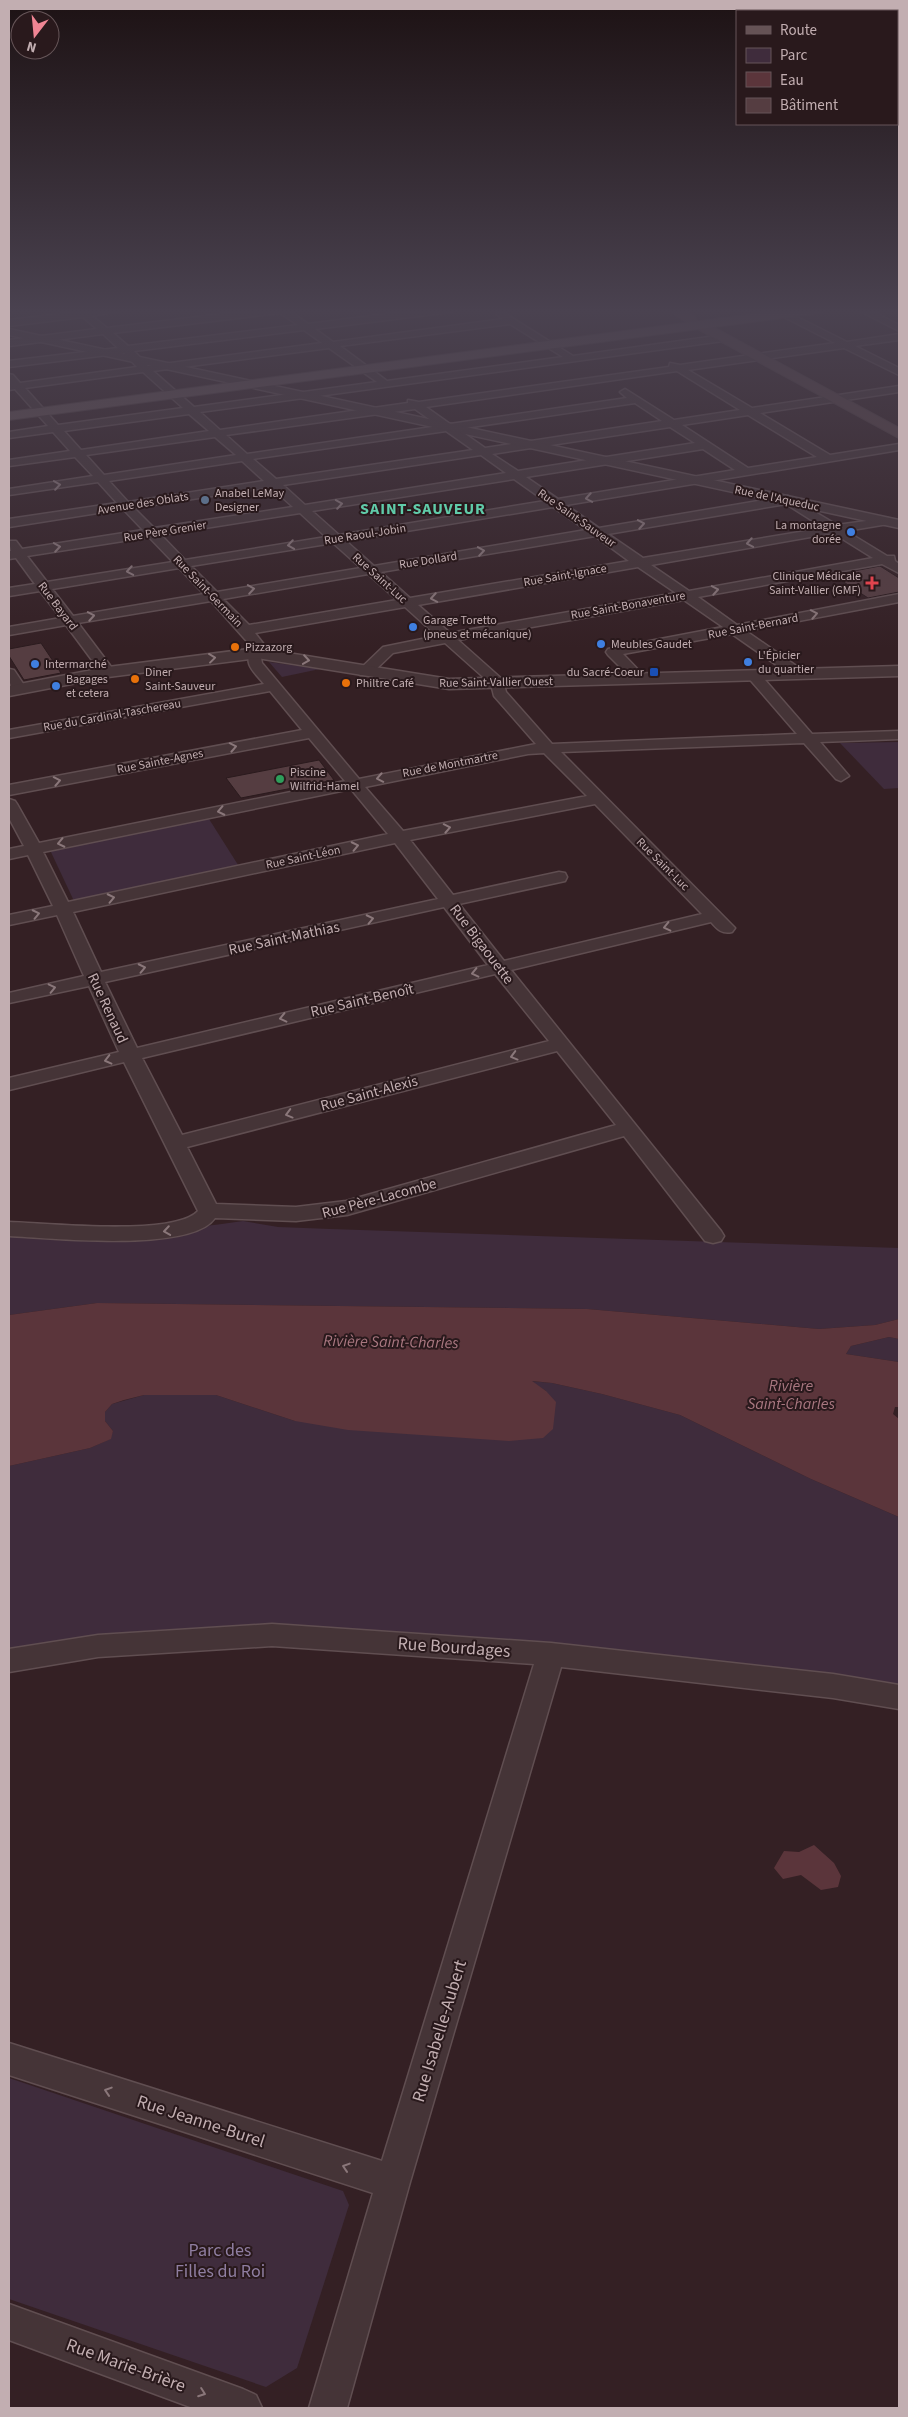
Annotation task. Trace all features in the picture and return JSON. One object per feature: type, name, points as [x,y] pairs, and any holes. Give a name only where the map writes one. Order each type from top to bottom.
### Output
[{"type":"main road","points":[[876,422],[899,434]]},
{"type":"street","name":"Rue Saint-Germain","points":[[49,422],[126,506],[246,630],[258,646],[257,653]]},
{"type":"street","points":[[9,435],[111,422]]},
{"type":"street","name":"Rue Saint-Luc","points":[[205,422],[498,683],[499,693],[548,748],[720,922]]},
{"type":"street","points":[[9,463],[298,422]]},
{"type":"street","name":"Rue de l'Aqueduc","points":[[422,422],[899,524]]},
{"type":"street","name":"Rue Saint-Sauveur","points":[[440,422],[800,674]]},
{"type":"street","points":[[9,492],[490,422]]},
{"type":"street","points":[[671,422],[744,471]]},
{"type":"street","name":"Avenue des Oblats","points":[[9,524],[671,422]]},
{"type":"street","points":[[765,422],[827,458]]},
{"type":"street","name":"Rue Père Grenier","points":[[14,554],[706,446]]},
{"type":"street","name":"Rue Raoul-Jobin","points":[[9,592],[899,447]]},
{"type":"street","points":[[788,500],[899,569]]},
{"type":"street","name":"Rue Dollard","points":[[9,631],[213,595],[788,500]]},
{"type":"street","name":"Rue Saint-Ignace","points":[[246,630],[884,521]]},
{"type":"street","name":"Rue Bayard","points":[[9,540],[14,554],[43,586],[108,672]]},
{"type":"street","name":"Rue Saint-Bonaventure","points":[[365,672],[388,650],[448,637],[899,557]]},
{"type":"street","name":"Rue Saint-Bernard","points":[[639,678],[613,652],[899,598]]},
{"type":"street","name":"Rue Saint-Vallier Ouest","points":[[14,690],[108,672],[257,653],[318,662],[365,672],[449,684],[899,671]]},
{"type":"street","name":"Rue Bigaouette","points":[[257,653],[254,658],[255,664],[399,837],[499,967],[629,1128],[713,1236]]},
{"type":"street","points":[[9,674],[14,690]]},
{"type":"street","points":[[753,675],[841,776]]},
{"type":"street","name":"Rue du Cardinal-Taschereau","points":[[9,734],[275,686]]},
{"type":"street","name":"Rue Sainte-Agnes","points":[[9,790],[311,733]]},
{"type":"street","name":"Rue de Montmartre","points":[[9,854],[528,749],[899,735]]},
{"type":"street","name":"Rue Saint-Léon","points":[[9,920],[399,837],[598,799]]},
{"type":"street","name":"Rue Renaud","points":[[9,804],[35,849],[130,1054],[177,1143],[209,1211]]},
{"type":"street","name":"Rue Saint-Mathias","points":[[9,998],[559,877]]},
{"type":"street","name":"Rue Saint-Benoît","points":[[9,1084],[499,967],[720,922]]},
{"type":"street","name":"Rue Saint-Alexis","points":[[177,1143],[561,1044]]},
{"type":"street","name":"Rue Père-Lacombe","points":[[209,1211],[266,1215],[319,1214],[347,1208],[629,1128]]},
{"type":"street","points":[[9,1229],[153,1234],[184,1228],[204,1218],[209,1211]]},
{"type":"street","name":"Rue Bourdages","points":[[9,1661],[98,1646],[272,1635],[551,1654],[833,1686],[899,1696]]},
{"type":"street","name":"Rue Isabelle-Aubert","points":[[328,2408],[393,2182],[551,1654]]},
{"type":"street","name":"Rue Jeanne-Burel","points":[[9,2059],[393,2182]]},
{"type":"street","name":"Rue Marie-Brière","points":[[9,2322],[243,2408]]},
{"type":"green space","points":[[269,662],[320,669],[282,677]]},
{"type":"green space","points":[[899,742],[899,788],[884,789],[840,743]]},
{"type":"green space","points":[[209,819],[240,868],[74,901],[50,850]]},
{"type":"green space","points":[[243,1221],[278,1227],[899,1248],[899,1319],[875,1325],[819,1329],[587,1309],[97,1303],[9,1315],[9,1233],[68,1234],[126,1232],[185,1228]]},
{"type":"green space","points":[[889,1337],[899,1339],[899,1362],[846,1354],[851,1346]]},
{"type":"green space","points":[[530,1381],[552,1383],[602,1394],[680,1415],[811,1479],[899,1517],[899,1697],[833,1686],[272,1635],[98,1646],[9,1661],[9,1466],[90,1448],[110,1439],[113,1431],[105,1421],[105,1412],[112,1404],[144,1395],[216,1395],[295,1421],[546,1391]]},
{"type":"green space","name":"Parc des Filles du Roi","points":[[9,2078],[343,2191],[349,2205],[297,2368],[266,2387],[9,2299]]},
{"type":"water","name":"Rivière Saint-Charles","points":[[97,1303],[587,1309],[819,1329],[875,1325],[899,1319],[899,1339],[889,1337],[851,1346],[846,1354],[899,1362],[899,1407],[895,1407],[893,1414],[899,1419],[899,1517],[811,1479],[680,1415],[602,1394],[552,1383],[532,1381],[546,1391],[556,1402],[553,1429],[543,1438],[509,1441],[348,1430],[295,1421],[216,1395],[144,1395],[112,1404],[105,1412],[105,1421],[113,1431],[111,1439],[90,1448],[9,1466],[9,1315]]},
{"type":"water","points":[[814,1845],[834,1863],[841,1876],[838,1887],[821,1890],[801,1875],[783,1879],[774,1868],[784,1851],[799,1852]]},
{"type":"building","name":"Clinique Médicale Saint-Vallier (GMF)","points":[[880,566],[899,578],[899,592],[868,598],[833,575]]},
{"type":"building","name":"Intermarché","points":[[41,643],[61,673],[24,680],[9,656],[9,649]]},
{"type":"building","name":"Piscine Wilfrid-Hamel","points":[[319,760],[334,780],[241,798],[226,778]]},
{"type":"place","name":"Anabel LeMay Designer","points":[[205,500]]},
{"type":"place","name":"La montagne dorée","points":[[851,532]]},
{"type":"place","name":"Clinique Médicale Saint-Vallier (GMF)","points":[[872,583]]},
{"type":"place","name":"Garage Toretto (pneus et mécanique)","points":[[413,627]]},
{"type":"place","name":"Meubles Gaudet","points":[[601,644]]},
{"type":"place","name":"Pizzazorg","points":[[235,647]]},
{"type":"place","name":"L'Épicier du quartier","points":[[748,662]]},
{"type":"place","name":"Intermarché","points":[[35,664]]},
{"type":"place","name":"du Sacré-Coeur","points":[[654,672]]},
{"type":"place","name":"Diner Saint-Sauveur","points":[[135,679]]},
{"type":"place","name":"Philtre Café","points":[[346,683]]},
{"type":"place","name":"Bagages et cetera","points":[[56,686]]},
{"type":"place","name":"Piscine Wilfrid-Hamel","points":[[280,779]]},
{"type":"district","name":"SAINT-SAUVEUR","points":[[423,508]]}]
